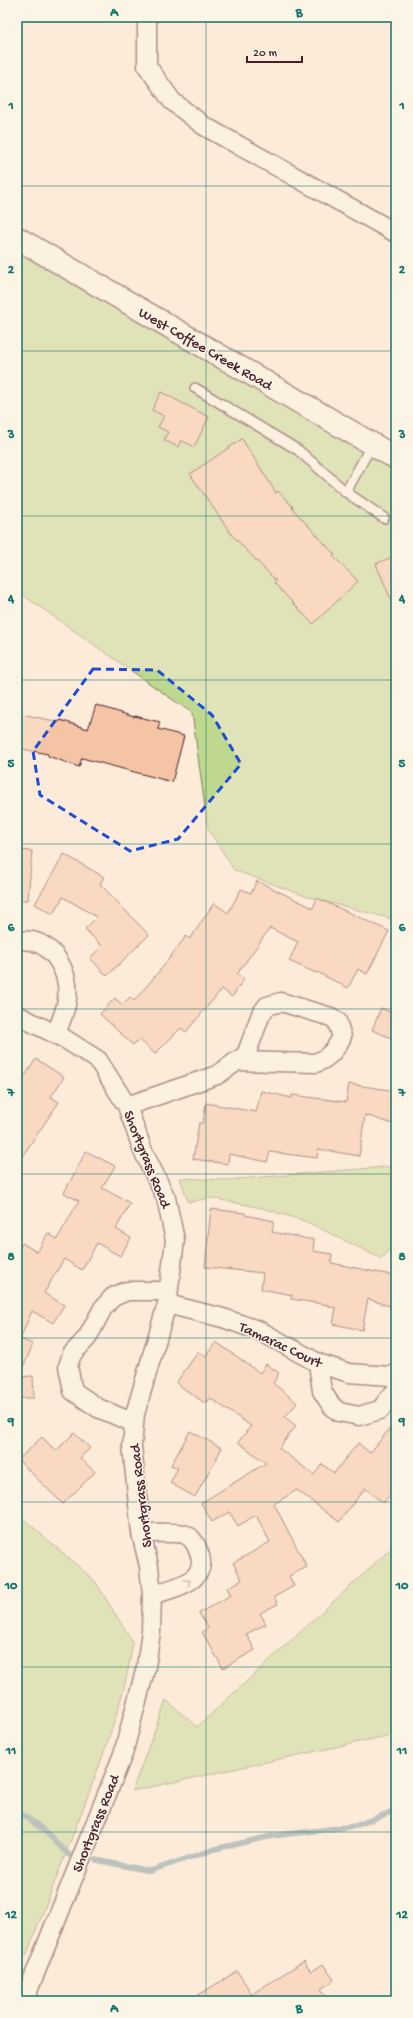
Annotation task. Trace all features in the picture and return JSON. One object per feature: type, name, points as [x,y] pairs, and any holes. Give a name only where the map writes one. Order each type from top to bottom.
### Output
[{"type":"street","points":[[147,17],[147,66],[172,102],[204,126],[396,232]]},
{"type":"street","name":"West Coffee Creek Road","points":[[17,238],[396,458]]},
{"type":"street","points":[[17,940],[33,941],[46,947],[58,960],[66,978],[67,1000],[56,1035]]},
{"type":"street","points":[[127,1106],[217,1075],[236,1061],[246,1055],[261,1014],[267,1006],[281,1002],[331,1017],[337,1021],[342,1037],[335,1050],[324,1060],[316,1063],[236,1061]]},
{"type":"street","name":"Shortgrass Road","points":[[17,1015],[56,1035],[98,1060],[127,1106],[143,1151],[166,1198],[175,1240],[168,1297],[135,1414],[132,1446],[141,1533],[149,1566],[152,1595],[151,1631],[146,1667],[123,1754],[24,2001]]},
{"type":"street","name":"Tamarac Court","points":[[134,1423],[98,1408],[73,1391],[68,1366],[72,1354],[87,1338],[103,1308],[113,1297],[127,1291],[168,1297],[260,1331],[318,1363],[349,1373],[390,1376],[396,1374]]},
{"type":"street","points":[[318,1363],[322,1391],[331,1405],[339,1412],[359,1416],[380,1410],[396,1390]]},
{"type":"street","points":[[141,1533],[184,1534],[192,1540],[200,1555],[198,1574],[192,1580],[185,1585],[152,1595]]},
{"type":"lane","points":[[195,388],[298,450],[346,492],[384,518]]},
{"type":"lane","points":[[346,492],[372,444]]},
{"type":"highlighted area","points":[[93,669],[157,670],[212,715],[241,764],[178,839],[130,851],[40,795],[33,751]]},
{"type":"green space","points":[[17,250],[396,471],[396,920],[308,897],[234,870],[208,829],[192,713],[17,591]]},
{"type":"green space","points":[[396,1166],[396,1240],[382,1259],[305,1221],[262,1208],[211,1198],[188,1202],[180,1178],[226,1180]]},
{"type":"green space","points":[[17,1513],[95,1581],[133,1643],[118,1708],[98,1770],[26,1956],[17,1958]]},
{"type":"green space","points":[[396,1544],[396,1734],[132,1791],[166,1700],[197,1727]]},
{"type":"building","points":[[161,392],[209,417],[194,447],[181,440],[178,447],[164,440],[168,432],[158,427],[164,416],[152,410]]},
{"type":"building","points":[[242,439],[276,493],[278,491],[293,507],[292,508],[335,555],[333,556],[358,581],[313,624],[274,583],[276,581],[232,535],[190,474]]},
{"type":"building","points":[[396,555],[396,611],[376,564]]},
{"type":"building","points":[[96,705],[134,717],[160,722],[158,729],[184,736],[172,782],[82,758],[79,767],[48,756],[48,754],[17,748],[17,713],[59,722],[60,720],[88,729]]},
{"type":"building","points":[[17,850],[32,851],[28,900],[17,900]]},
{"type":"building","points":[[64,854],[104,877],[100,884],[149,935],[107,976],[90,958],[102,946],[85,929],[97,917],[63,897],[53,914],[35,904]]},
{"type":"building","points":[[257,881],[313,908],[317,898],[389,931],[367,974],[358,969],[348,988],[317,972],[316,973],[289,961],[298,942],[270,928],[237,974],[244,979],[232,997],[222,989],[186,1032],[181,1028],[155,1054],[139,1039],[133,1045],[100,1014],[115,998],[122,1005],[130,997],[134,1001],[162,968],[186,936],[190,939],[214,903],[228,913],[241,889],[251,893]]},
{"type":"building","points":[[381,1008],[396,1015],[396,1040],[372,1030]]},
{"type":"building","points":[[36,1059],[64,1077],[51,1097],[59,1102],[17,1164],[17,1088]]},
{"type":"building","points":[[349,1084],[396,1091],[396,1125],[365,1115],[359,1156],[318,1149],[317,1158],[270,1152],[267,1162],[229,1154],[228,1164],[193,1159],[199,1123],[203,1123],[206,1103],[256,1112],[261,1091],[292,1098],[292,1095],[346,1102]]},
{"type":"building","points":[[86,1151],[115,1166],[102,1188],[130,1203],[116,1229],[131,1238],[120,1256],[97,1243],[82,1270],[64,1259],[44,1293],[64,1305],[53,1323],[32,1311],[20,1339],[33,1344],[19,1377],[33,1376],[34,1398],[17,1398],[17,1252],[22,1243],[37,1252],[48,1233],[57,1239],[79,1201],[64,1193]]},
{"type":"building","points":[[211,1209],[245,1213],[245,1215],[274,1221],[272,1232],[314,1240],[313,1251],[332,1254],[331,1263],[396,1276],[396,1308],[368,1299],[362,1330],[333,1324],[336,1308],[329,1307],[329,1305],[291,1299],[292,1295],[261,1289],[263,1273],[205,1267]]},
{"type":"building","points":[[216,1342],[260,1373],[266,1364],[279,1373],[273,1383],[297,1403],[285,1417],[296,1426],[279,1448],[314,1475],[322,1464],[334,1473],[358,1443],[370,1453],[396,1421],[396,1488],[383,1503],[365,1488],[339,1522],[297,1490],[274,1504],[307,1567],[289,1576],[294,1586],[274,1597],[278,1604],[260,1613],[266,1624],[246,1634],[255,1650],[223,1668],[202,1632],[208,1628],[199,1613],[231,1595],[227,1588],[242,1580],[233,1563],[270,1542],[256,1515],[238,1526],[229,1512],[212,1522],[201,1503],[266,1463],[238,1442],[251,1426],[210,1398],[206,1404],[176,1383],[198,1352],[205,1357]]},
{"type":"building","points":[[190,1431],[222,1448],[195,1497],[170,1483],[178,1468],[171,1465]]},
{"type":"building","points":[[74,1433],[90,1448],[80,1458],[95,1472],[63,1504],[18,1460],[42,1437],[56,1451]]},
{"type":"building","points":[[304,1961],[311,1972],[323,1964],[334,1980],[321,1989],[329,2001],[189,2001],[237,1971],[252,1994]]},
{"type":"waterway","points":[[96,1860],[150,1871],[215,1849],[272,1836],[355,1826],[396,1810]]},
{"type":"waterway","points":[[17,1811],[44,1830],[69,1855]]}]
